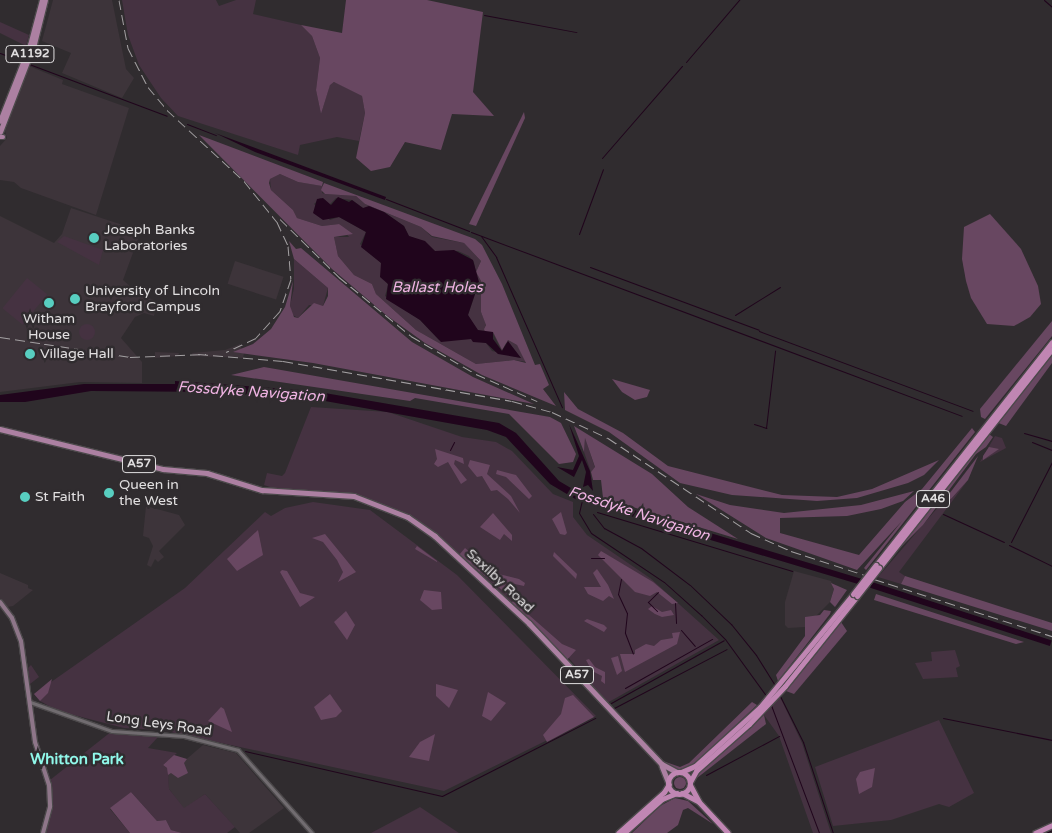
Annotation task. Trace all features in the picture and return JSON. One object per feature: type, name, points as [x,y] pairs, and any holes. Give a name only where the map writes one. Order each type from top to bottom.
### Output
[{"type":"highway","name":"A46","points":[[690,783],[696,771],[762,708],[784,684],[1052,342]]},
{"type":"highway","name":"A46","points":[[990,422],[1052,349]]},
{"type":"highway","name":"A46","points":[[679,772],[693,768],[762,708]]},
{"type":"highway","points":[[618,833],[664,792],[671,776],[679,772],[690,783],[699,802],[728,833]]},
{"type":"highway","points":[[669,783],[679,793],[699,802]]},
{"type":"highway","points":[[624,833],[662,800],[679,793],[690,783]]},
{"type":"highway","points":[[1035,833],[1052,824]]},
{"type":"main road","name":"A1192","points":[[0,121],[27,54],[42,0]]},
{"type":"main road","name":"A1192","points":[[0,132],[34,44],[46,0]]},
{"type":"main road","name":"Saxilby Road","points":[[0,428],[149,466],[199,471],[279,492],[329,493],[362,498],[400,513],[426,529],[539,632],[662,764],[679,772]]},
{"type":"main road","points":[[0,602],[17,629],[24,659],[35,742],[50,790],[50,807],[43,833]]},
{"type":"main road","name":"Saxilby Road","points":[[662,764],[669,783]]},
{"type":"street","name":"Long Leys Road","points":[[30,702],[112,730],[184,736],[238,750],[312,833]]},
{"type":"shaded area","points":[[53,0],[112,0],[126,69],[134,78],[122,98],[62,73],[71,53],[42,41]]},
{"type":"shaded area","points":[[122,0],[216,0],[219,6],[236,0],[256,0],[253,14],[301,25],[312,36],[320,58],[316,90],[321,114],[330,84],[335,82],[362,96],[365,113],[359,141],[337,137],[300,145],[298,155],[178,116],[161,98],[139,65],[128,35]]},
{"type":"shaded area","points":[[346,0],[427,0],[483,12],[473,92],[494,116],[452,114],[441,150],[405,142],[390,167],[371,171],[356,158],[365,113],[362,96],[334,82],[330,85],[321,114],[316,90],[320,58],[312,36],[301,25],[342,33]]},
{"type":"shaded area","points":[[0,22],[29,35],[26,46],[0,33]]},
{"type":"shaded area","points":[[29,66],[63,80],[62,84],[129,108],[96,215],[21,188],[14,182],[0,180],[0,146],[7,138],[5,131]]},
{"type":"shaded area","points":[[524,112],[525,118],[476,226],[469,224]]},
{"type":"shaded area","points":[[199,135],[323,182],[322,186],[298,182],[280,174],[270,179],[269,183],[271,190],[293,210],[297,218],[322,226],[339,224],[353,234],[334,237],[338,256],[354,275],[372,284],[376,294],[416,330],[476,364],[514,360],[526,363],[517,345],[508,340],[502,350],[493,332],[485,332],[486,325],[481,312],[481,281],[476,272],[481,261],[464,243],[432,236],[421,227],[365,204],[356,196],[325,194],[321,190],[324,183],[475,239],[482,245],[502,284],[535,365],[540,364],[549,385],[543,389],[556,406],[482,375],[425,343],[386,315],[332,269]]},
{"type":"shaded area","points":[[280,174],[298,182],[323,186],[322,193],[325,194],[356,196],[365,204],[421,227],[432,237],[464,243],[481,261],[476,272],[481,281],[481,312],[486,324],[484,329],[491,331],[486,333],[477,330],[468,315],[478,286],[474,262],[469,256],[458,251],[435,251],[426,243],[409,236],[404,226],[384,212],[363,208],[352,200],[336,198],[329,205],[320,198],[314,204],[330,220],[339,217],[366,232],[360,244],[381,263],[381,272],[388,285],[385,296],[420,320],[439,340],[471,339],[486,343],[492,351],[521,358],[506,342],[508,340],[517,345],[527,362],[514,360],[476,364],[416,330],[376,294],[372,284],[354,275],[338,256],[334,237],[349,237],[339,224],[322,226],[297,218],[293,210],[271,190],[270,179]]},
{"type":"shaded area","name":"University of Lincoln Brayford Campus","points":[[71,208],[141,231],[123,280],[140,295],[157,301],[154,316],[144,313],[135,317],[121,338],[142,362],[142,383],[80,382],[0,392],[0,216],[54,243],[62,234]]},
{"type":"shaded area","points":[[990,214],[1021,249],[1038,286],[1041,304],[1030,317],[1014,326],[987,324],[971,298],[966,281],[962,259],[964,227]]},
{"type":"shaded area","points":[[64,236],[103,250],[99,265],[57,242]]},
{"type":"shaded area","points":[[289,241],[296,249],[301,248],[412,342],[473,377],[534,404],[313,363],[233,352],[253,344],[271,329],[285,307],[293,281],[290,306],[294,317],[298,318],[314,303],[323,306],[328,296],[328,288],[294,259]]},
{"type":"shaded area","points":[[294,259],[328,288],[323,306],[309,305],[298,318],[291,314],[290,306],[294,288]]},
{"type":"shaded area","points":[[235,261],[284,277],[276,300],[228,284]]},
{"type":"shaded area","points":[[27,278],[47,294],[23,325],[2,308]]},
{"type":"shaded area","points":[[1052,321],[1052,336],[985,419],[981,417],[980,409]]},
{"type":"shaded area","points":[[87,324],[95,332],[87,340],[79,332]]},
{"type":"shaded area","points":[[240,344],[242,350],[235,352],[244,353],[243,358],[193,356],[192,353],[225,350]]},
{"type":"shaded area","points":[[155,352],[179,353],[178,356],[155,358]]},
{"type":"shaded area","points":[[1052,354],[1052,363],[1006,426],[996,422]]},
{"type":"shaded area","points":[[264,367],[550,417],[561,423],[576,454],[573,462],[559,464],[509,414],[415,398],[410,401],[231,375]]},
{"type":"shaded area","points":[[612,379],[650,390],[647,397],[635,400],[622,392]]},
{"type":"shaded area","points":[[564,392],[578,409],[623,433],[668,466],[782,495],[837,497],[872,489],[939,460],[924,475],[908,483],[857,498],[817,501],[732,495],[680,483],[609,432],[565,410]]},
{"type":"shaded area","points":[[311,407],[388,412],[462,437],[496,442],[512,451],[553,494],[573,502],[573,517],[587,535],[650,578],[719,640],[607,703],[567,656],[479,574],[407,516],[356,495],[326,491],[282,491],[264,485],[267,473],[282,476],[285,473]]},
{"type":"shaded area","points":[[574,426],[652,474],[688,507],[738,539],[603,498],[601,480],[593,480],[591,472],[595,467],[585,438],[584,452]]},
{"type":"shaded area","points":[[972,428],[975,432],[866,570],[864,568],[902,521],[857,570],[766,538],[696,494],[730,505],[784,513],[861,505],[914,491],[903,501],[881,509],[847,516],[780,518],[780,533],[859,555],[905,502],[922,489]]},
{"type":"shaded area","points":[[989,434],[993,437],[986,447],[976,454],[923,525],[900,548]]},
{"type":"shaded area","points":[[995,436],[1002,438],[1006,448],[980,462]]},
{"type":"shaded area","points":[[585,437],[595,468],[591,472],[584,452]]},
{"type":"shaded area","points":[[989,447],[999,449],[983,460],[983,456]]},
{"type":"shaded area","points":[[435,449],[463,458],[464,464],[455,460],[454,464],[467,480],[461,484],[448,462],[438,467],[434,464],[437,459]]},
{"type":"shaded area","points":[[978,456],[968,480],[951,499],[946,498]]},
{"type":"shaded area","points":[[470,460],[490,465],[487,474],[511,496],[520,513],[497,490],[491,491],[482,476],[477,477],[468,466]]},
{"type":"shaded area","points":[[497,470],[516,475],[532,496],[529,499],[506,477],[496,474]]},
{"type":"shaded area","points":[[968,480],[899,572],[905,576],[901,584],[878,577],[946,498],[951,499]]},
{"type":"shaded area","points":[[313,502],[370,510],[457,575],[596,716],[444,791],[161,730],[124,728],[58,711],[40,701],[34,694],[185,588],[265,512],[271,516],[285,508]]},
{"type":"shaded area","points":[[146,506],[179,515],[185,525],[159,551],[164,557],[158,562],[155,559],[151,567],[147,565],[153,546],[149,538],[143,536]]},
{"type":"shaded area","points":[[561,512],[567,533],[565,535],[560,534],[552,519]]},
{"type":"shaded area","points":[[493,513],[512,535],[512,541],[504,534],[500,540],[480,527]]},
{"type":"shaded area","points":[[258,530],[263,555],[237,571],[227,559]]},
{"type":"shaded area","points":[[325,534],[356,572],[338,582],[343,572],[337,560],[323,542],[312,538]]},
{"type":"shaded area","points":[[417,546],[437,561],[437,562],[415,549]]},
{"type":"shaded area","points":[[465,548],[480,561],[494,567],[499,574],[519,579],[525,583],[524,586],[506,582],[505,589],[512,598],[459,555]]},
{"type":"shaded area","points":[[601,551],[653,582],[678,603],[672,604],[657,592],[650,596],[635,592],[598,555]]},
{"type":"shaded area","points":[[554,552],[577,574],[576,579],[553,556]]},
{"type":"shaded area","points":[[597,569],[608,585],[614,599],[609,596],[603,601],[588,594],[584,587],[601,587],[593,573]]},
{"type":"shaded area","points":[[282,570],[287,571],[300,593],[315,597],[300,607],[280,572]]},
{"type":"shaded area","points":[[794,571],[831,581],[834,589],[830,602],[805,627],[788,628],[785,625],[785,602]]},
{"type":"shaded area","points":[[0,573],[28,585],[28,588],[33,590],[13,606],[7,607],[0,599]]},
{"type":"shaded area","points":[[905,576],[1052,623],[1052,631],[901,584]]},
{"type":"shaded area","points":[[831,583],[847,590],[835,607],[830,602],[834,589]]},
{"type":"shaded area","points":[[424,590],[441,592],[442,609],[432,610],[420,600]]},
{"type":"shaded area","points":[[876,594],[1024,642],[1016,644],[874,600]]},
{"type":"shaded area","points":[[513,601],[562,644],[576,650],[566,661],[510,604]]},
{"type":"shaded area","points":[[652,606],[662,612],[671,610],[674,615],[662,617],[648,609]]},
{"type":"shaded area","points":[[824,610],[831,611],[830,614],[778,681],[776,675],[805,636],[805,617],[820,615]]},
{"type":"shaded area","points":[[346,611],[355,625],[347,640],[334,622]]},
{"type":"shaded area","points":[[587,619],[604,625],[607,628],[604,632],[584,621]]},
{"type":"shaded area","points":[[841,622],[847,631],[794,694],[786,691]]},
{"type":"shaded area","points":[[680,632],[677,644],[625,672],[620,654],[635,654],[635,650],[646,644],[654,646],[661,640],[673,638],[672,633]]},
{"type":"shaded area","points":[[955,650],[960,666],[956,668],[958,677],[923,679],[915,663],[932,661],[931,652]]},
{"type":"shaded area","points":[[618,656],[622,671],[617,675],[611,658]]},
{"type":"shaded area","points":[[589,659],[595,667],[605,672],[605,684],[601,681],[602,676],[592,671],[586,660]]},
{"type":"shaded area","points":[[31,665],[39,677],[30,684],[28,668]]},
{"type":"shaded area","points":[[52,679],[48,693],[40,701],[34,694]]},
{"type":"shaded area","points":[[436,684],[458,690],[449,708],[436,696]]},
{"type":"shaded area","points":[[488,692],[506,703],[491,721],[482,716]]},
{"type":"shaded area","points":[[330,694],[342,711],[336,717],[321,720],[314,707]]},
{"type":"shaded area","points":[[573,695],[594,717],[547,742],[543,735],[561,714],[565,698]]},
{"type":"shaded area","points":[[780,697],[802,743],[831,833],[813,833],[779,736],[764,715]]},
{"type":"shaded area","points":[[752,702],[757,705],[692,766],[676,770],[663,761],[680,767],[689,763]]},
{"type":"shaded area","points":[[221,707],[224,709],[232,732],[208,721]]},
{"type":"shaded area","points":[[764,715],[766,724],[697,778],[696,776]]},
{"type":"shaded area","points":[[939,720],[974,793],[949,807],[939,804],[891,820],[833,826],[815,767]]},
{"type":"shaded area","points":[[112,731],[158,737],[148,748],[177,753],[163,765],[168,769],[169,789],[184,808],[205,794],[235,827],[227,833],[182,833],[171,830],[166,820],[157,821],[131,792],[110,809],[130,833],[46,833],[53,803],[50,780]]},
{"type":"shaded area","points":[[435,734],[429,761],[409,757],[420,742]]},
{"type":"shaded area","points":[[203,745],[236,753],[284,808],[249,833],[240,833],[205,794],[184,809],[169,789],[168,775]]},
{"type":"shaded area","points":[[174,755],[187,759],[184,763],[188,773],[178,778],[171,773],[168,775],[167,768],[163,765]]},
{"type":"shaded area","points":[[875,768],[872,787],[859,794],[856,779],[860,772]]},
{"type":"shaded area","points":[[678,777],[682,777],[686,783],[682,789],[678,789],[674,785],[674,781]]},
{"type":"shaded area","points":[[131,792],[157,821],[166,820],[171,830],[182,833],[130,833],[110,808]]},
{"type":"shaded area","points":[[675,798],[688,801],[713,824],[688,808],[683,810],[678,825],[667,833],[632,833],[660,806]]},
{"type":"shaded area","points":[[420,807],[459,833],[371,833]]},
{"type":"water","points":[[215,133],[386,197],[385,200],[255,152]]},
{"type":"water","name":"Ballast Holes","points":[[338,197],[349,202],[352,200],[363,208],[369,206],[384,212],[404,226],[409,236],[425,241],[435,251],[454,250],[473,260],[479,282],[468,315],[478,330],[493,332],[493,339],[502,351],[508,341],[521,358],[498,354],[486,343],[473,342],[471,339],[441,342],[420,320],[386,299],[388,284],[380,277],[381,263],[361,247],[366,232],[339,217],[323,220],[313,213],[317,199],[323,198],[331,205]]},
{"type":"water","name":"Fossdyke Navigation","points":[[175,381],[313,391],[499,423],[516,433],[559,481],[581,494],[862,579],[858,584],[577,500],[550,484],[506,437],[487,430],[325,401],[218,392],[91,391],[25,402],[0,402],[0,395],[84,384],[175,384]]},
{"type":"water","points":[[569,424],[590,471],[593,491],[588,485],[583,487],[586,472],[582,460],[574,477],[557,467],[573,470],[579,456]]},
{"type":"water","points":[[872,582],[1052,640],[1050,646],[870,588]]},
{"type":"waterway","points":[[686,62],[739,0]]},
{"type":"waterway","points":[[1044,0],[1052,7]]},
{"type":"waterway","points":[[484,15],[576,32]]},
{"type":"waterway","points":[[0,53],[18,60]]},
{"type":"waterway","points":[[29,64],[167,116]]},
{"type":"waterway","points":[[602,158],[682,66]]},
{"type":"waterway","points":[[187,124],[216,135]]},
{"type":"waterway","points":[[579,234],[603,169]]},
{"type":"waterway","points":[[386,199],[469,231]]},
{"type":"waterway","points":[[471,232],[962,416]]},
{"type":"waterway","points":[[481,236],[496,257],[562,407]]},
{"type":"waterway","points":[[590,267],[759,330]]},
{"type":"waterway","points":[[735,315],[780,287]]},
{"type":"waterway","points":[[759,331],[973,411]]},
{"type":"waterway","points":[[754,424],[766,428],[775,351]]},
{"type":"waterway","points":[[1024,433],[1052,441]]},
{"type":"waterway","points":[[450,450],[454,442]]},
{"type":"waterway","points":[[1032,442],[1052,450]]},
{"type":"waterway","points":[[1011,542],[1052,462]]},
{"type":"waterway","name":"Fossdyke Navigation","points":[[582,500],[579,513],[591,533],[664,582],[701,615],[725,639],[767,697]]},
{"type":"waterway","name":"Fossdyke Navigation","points":[[597,512],[792,571]]},
{"type":"waterway","name":"Fossdyke Navigation","points":[[593,514],[604,528],[641,548],[690,585],[731,624],[756,655],[775,686]]},
{"type":"waterway","points":[[943,514],[1004,542]]},
{"type":"waterway","points":[[1009,545],[1052,566]]},
{"type":"waterway","points":[[591,558],[604,558]]},
{"type":"waterway","points":[[621,579],[618,594],[627,613],[625,633],[633,654]]},
{"type":"waterway","points":[[657,611],[648,602],[658,592]]},
{"type":"waterway","points":[[675,603],[676,623]]},
{"type":"waterway","points":[[681,630],[695,646]]},
{"type":"waterway","points":[[625,688],[712,639]]},
{"type":"waterway","points":[[611,703],[724,640]]},
{"type":"waterway","points":[[614,708],[727,649]]},
{"type":"waterway","points":[[779,694],[803,742],[833,833]]},
{"type":"waterway","points":[[771,705],[819,833]]},
{"type":"waterway","points":[[245,751],[442,796],[595,718]]},
{"type":"waterway","points":[[943,718],[1052,740]]},
{"type":"waterway","points":[[706,775],[779,736]]},
{"type":"waterway","points":[[1046,833],[1052,830]]},
{"type":"railway","points":[[119,0],[128,48],[148,87],[167,110],[244,181],[277,222],[288,246],[291,279],[280,311],[256,338],[226,352]]},
{"type":"railway","points":[[280,219],[339,277],[411,336],[476,374],[537,401]]},
{"type":"railway","points":[[0,337],[130,357],[206,354]]},
{"type":"railway","points":[[198,354],[283,361],[512,401],[552,412],[608,438],[751,533],[791,551],[865,575]]},
{"type":"railway","points":[[874,579],[1052,636]]},
{"type":"place","name":"Joseph Banks Laboratories","points":[[94,238]]},
{"type":"place","name":"University of Lincoln Brayford Campus","points":[[75,299]]},
{"type":"place","name":"Witham House","points":[[49,303]]},
{"type":"place","name":"Village Hall","points":[[30,354]]},
{"type":"place","name":"Queen in the West","points":[[109,493]]},
{"type":"place","name":"St Faith","points":[[25,497]]},
{"type":"district","name":"Whitton Park","points":[[77,760]]}]
